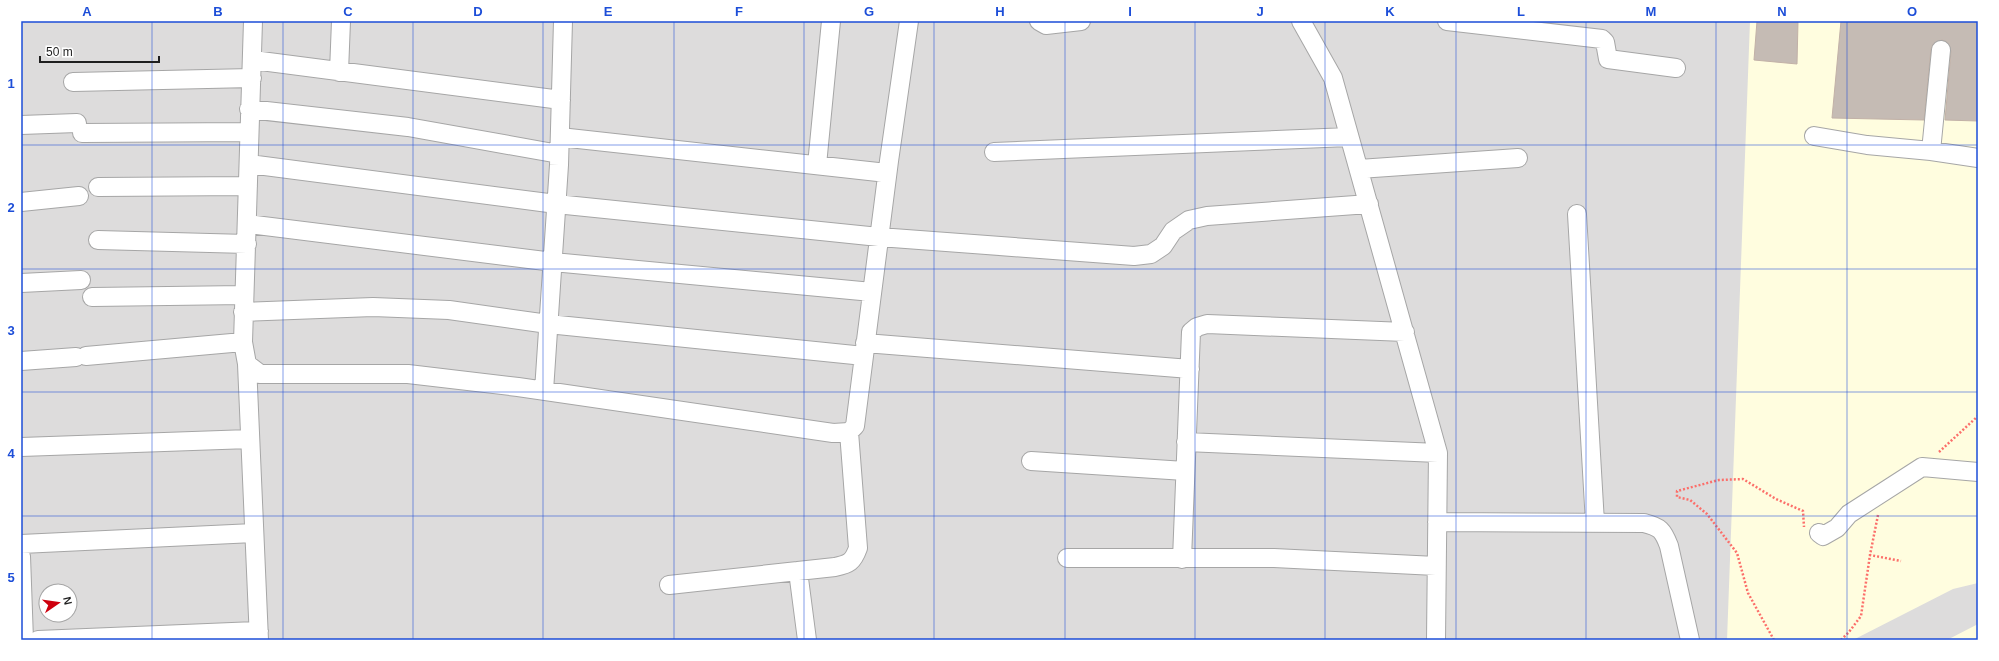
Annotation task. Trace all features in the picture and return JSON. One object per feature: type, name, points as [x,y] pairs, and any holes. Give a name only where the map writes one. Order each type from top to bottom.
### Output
[{"type":"street","points":[[38,640],[259,636],[247,364],[242,342],[248,224],[249,109],[253,21]]},
{"type":"street","points":[[339,72],[341,21]]},
{"type":"street","points":[[544,391],[556,204],[564,21]]},
{"type":"street","points":[[817,165],[831,21]]},
{"type":"street","points":[[247,364],[260,374],[408,374],[544,391],[833,433],[849,432],[855,426],[887,173],[909,21]]},
{"type":"street","points":[[1039,21],[1046,25],[1081,21]]},
{"type":"street","points":[[1301,21],[1333,78],[1406,332],[1438,453],[1436,640]]},
{"type":"street","points":[[1447,21],[1602,40],[1605,42],[1608,59],[1676,68]]},
{"type":"street","points":[[1931,151],[1941,50]]},
{"type":"street","points":[[74,82],[252,69],[339,72],[561,100]]},
{"type":"street","points":[[249,109],[559,145],[817,165],[887,173]]},
{"type":"street","points":[[21,125],[79,128],[249,132]]},
{"type":"street","points":[[1814,136],[1867,145],[1931,151],[1978,158]]},
{"type":"street","points":[[994,152],[1350,137]]},
{"type":"street","points":[[1359,169],[1518,158]]},
{"type":"street","points":[[249,164],[556,204],[879,237],[1134,256],[1151,254],[1163,246],[1173,231],[1189,220],[1201,217],[1369,204]]},
{"type":"street","points":[[98,187],[248,186]]},
{"type":"street","points":[[21,202],[79,196]]},
{"type":"street","points":[[1576,214],[1595,523]]},
{"type":"street","points":[[248,224],[552,262],[872,292]]},
{"type":"street","points":[[98,240],[247,244]]},
{"type":"street","points":[[21,283],[81,280]]},
{"type":"street","points":[[92,297],[243,304],[449,310],[548,324],[865,350],[1190,369]]},
{"type":"street","points":[[1182,559],[1191,332],[1197,327],[1207,324],[1406,332]]},
{"type":"street","points":[[21,362],[242,342]]},
{"type":"street","points":[[669,585],[846,565],[854,558],[858,548],[849,432]]},
{"type":"street","points":[[21,447],[250,439]]},
{"type":"street","points":[[1186,442],[1438,453]]},
{"type":"street","points":[[1031,462],[1185,471]]},
{"type":"street","points":[[1819,533],[1823,536],[1837,528],[1849,514],[1922,467],[1978,472]]},
{"type":"street","points":[[1437,522],[1644,523],[1657,526],[1665,534],[1670,546],[1690,640]]},
{"type":"street","points":[[21,544],[254,533]]},
{"type":"street","points":[[21,556],[24,640]]},
{"type":"street","points":[[1068,558],[1274,558],[1436,566]]},
{"type":"street","points":[[798,571],[807,640]]},
{"type":"path","points":[[1922,467],[1978,416]]},
{"type":"path","points":[[1774,640],[1748,593],[1737,553],[1707,514],[1690,500],[1677,497],[1677,490],[1719,480],[1743,480],[1776,500],[1803,511],[1803,526],[1819,533]]},
{"type":"path","points":[[1841,640],[1861,616],[1870,555],[1882,492]]},
{"type":"path","points":[[1870,555],[1901,561]]},
{"type":"shaded area","points":[[21,21],[1978,21],[1978,640],[21,640]]},
{"type":"shaded area","points":[[1750,21],[1978,21],[1978,583],[1953,589],[1853,640],[1727,640]]},
{"type":"shaded area","points":[[1978,624],[1978,640],[1947,640]]},
{"type":"building","points":[[1757,21],[1798,21],[1797,64],[1754,60]]},
{"type":"building","points":[[1841,21],[1978,21],[1978,121],[1945,120],[1951,51],[1947,42],[1942,40],[1933,44],[1931,49],[1924,120],[1832,118]]}]
